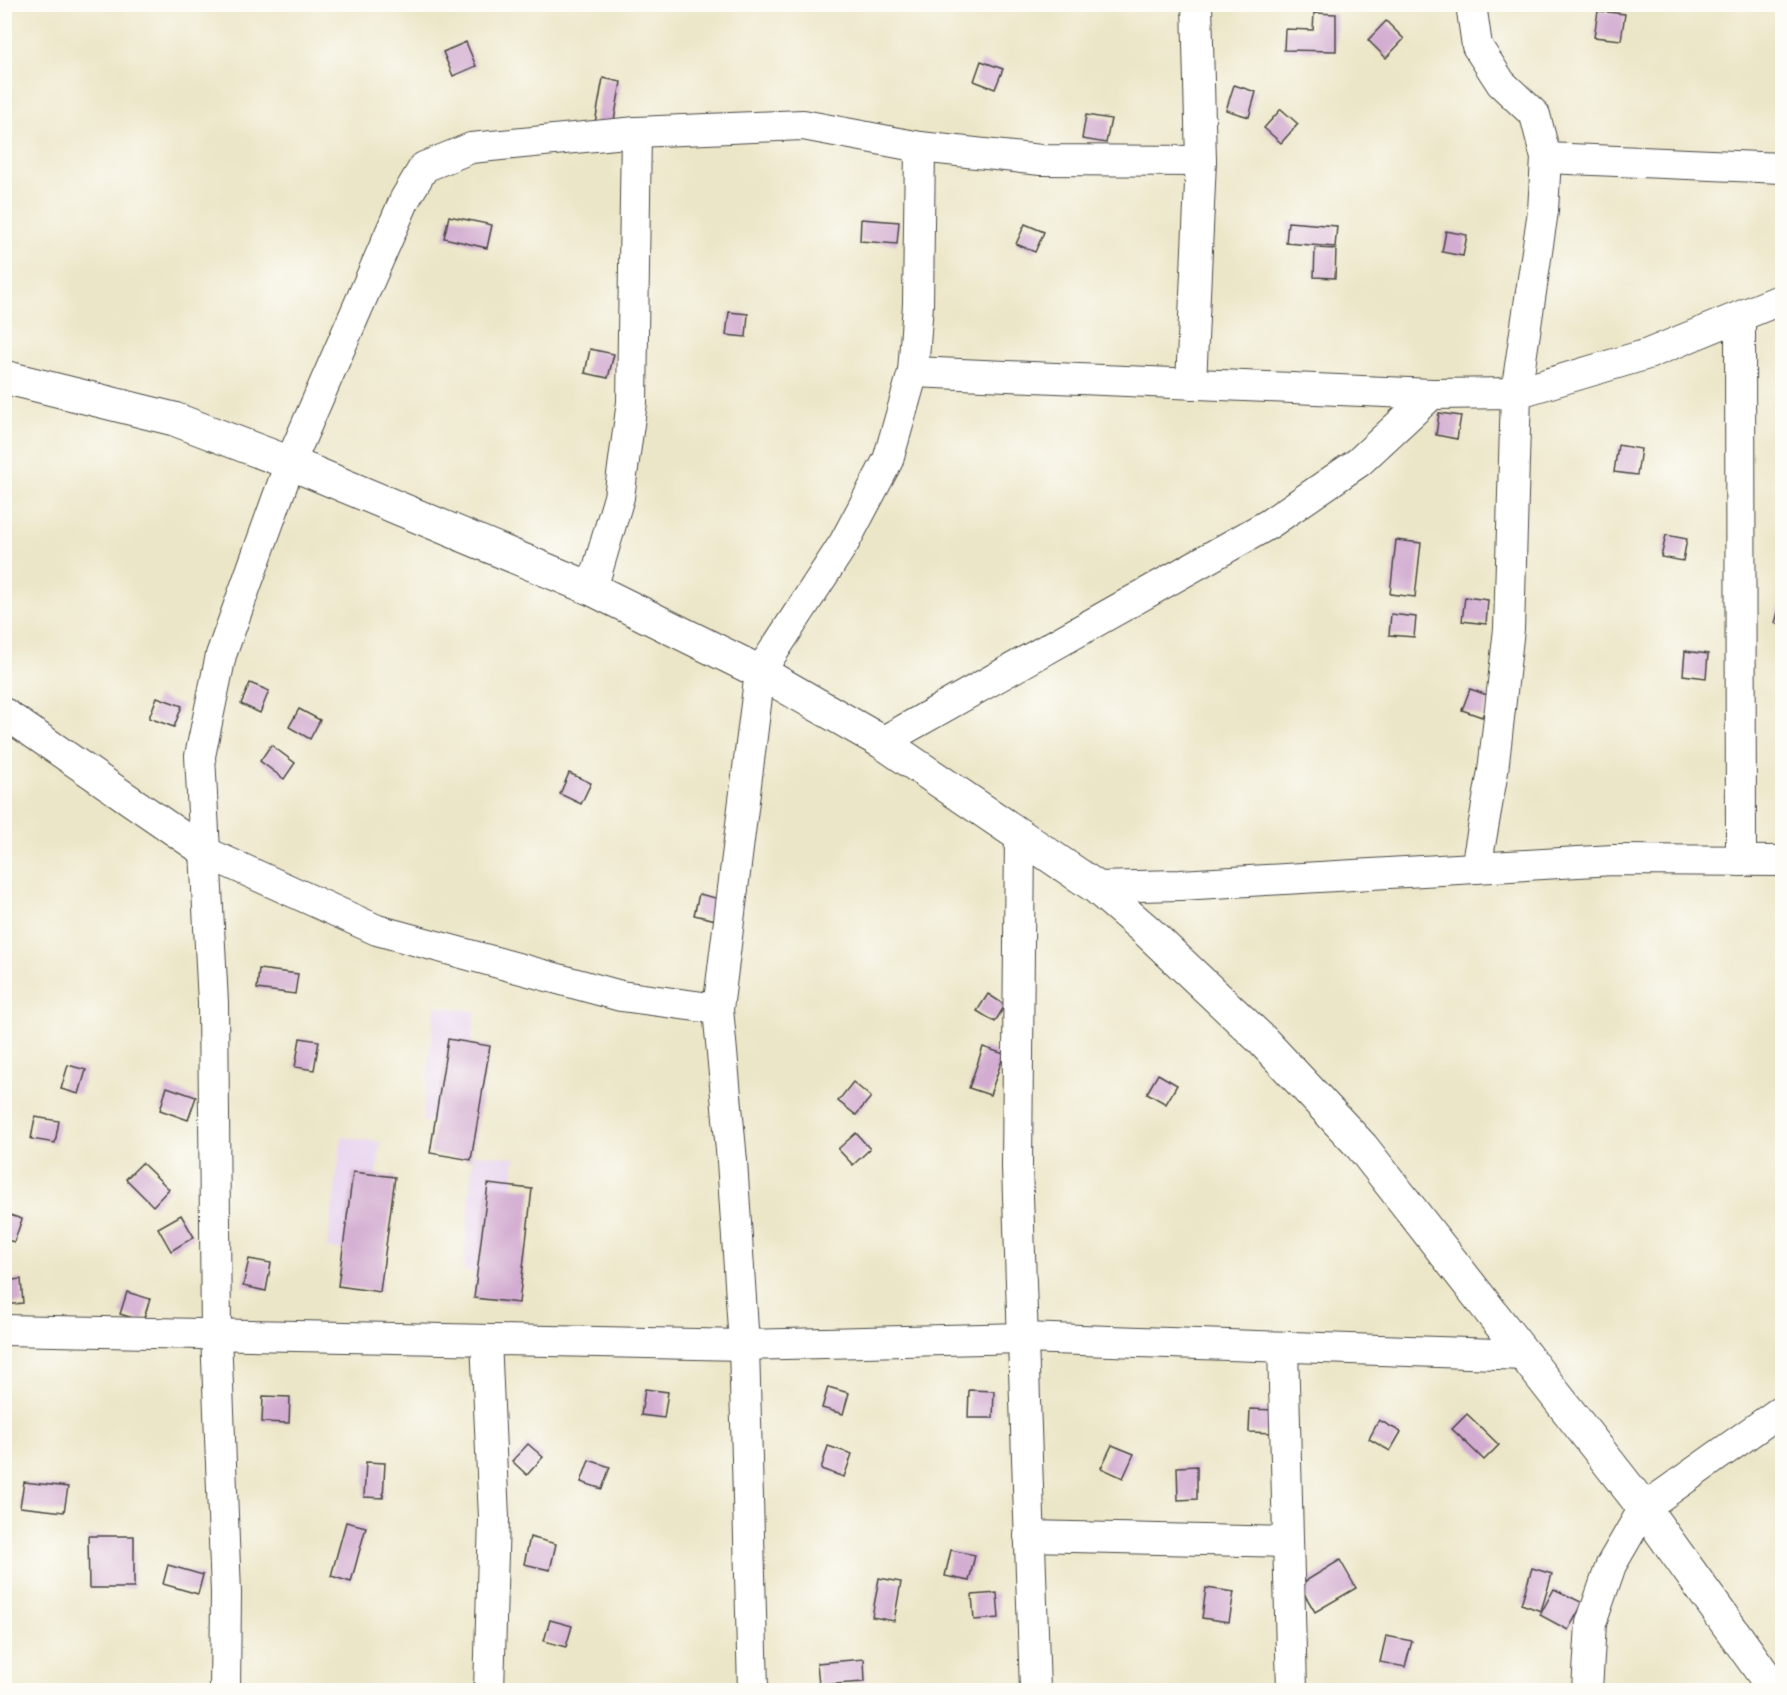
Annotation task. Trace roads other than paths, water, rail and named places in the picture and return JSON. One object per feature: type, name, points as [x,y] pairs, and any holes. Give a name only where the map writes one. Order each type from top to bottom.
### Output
[{"type":"main road","points":[[4,377],[174,419],[290,463],[592,588],[760,672],[882,742],[1096,888],[1147,931],[1262,1040],[1362,1147],[1644,1508],[1775,1690]]},
{"type":"street","points":[[1191,384],[1201,161],[1197,4]]},
{"type":"street","points":[[1471,4],[1477,46],[1501,83],[1535,115],[1546,158],[1543,211],[1516,393],[1509,629],[1493,771],[1476,868]]},
{"type":"street","points":[[225,1690],[226,1593],[216,1334],[213,1003],[200,756],[221,655],[290,463],[405,199],[424,167],[471,148],[636,132],[803,125],[920,147],[1041,160],[1201,161]]},
{"type":"street","points":[[592,588],[619,497],[632,402],[636,132]]},
{"type":"street","points":[[753,1690],[744,1345],[732,1161],[718,1009],[760,672],[844,543],[888,460],[913,372],[918,304],[920,147]]},
{"type":"street","points":[[1546,158],[1782,168]]},
{"type":"street","points":[[913,372],[1432,394],[1516,393],[1648,354],[1782,299]]},
{"type":"street","points":[[1740,317],[1741,861]]},
{"type":"street","points":[[882,742],[1269,524],[1359,462],[1432,394]]},
{"type":"street","points":[[4,713],[205,852],[377,930],[621,996],[718,1009]]},
{"type":"street","points":[[1020,834],[1017,1167],[1035,1690]]},
{"type":"street","points":[[1096,888],[1613,860],[1782,861]]},
{"type":"street","points":[[4,1330],[744,1345],[1023,1338],[1526,1355]]},
{"type":"street","points":[[486,1340],[494,1518],[489,1690]]},
{"type":"street","points":[[1283,1347],[1293,1690]]},
{"type":"street","points":[[1587,1690],[1591,1623],[1611,1566],[1644,1508],[1782,1410]]},
{"type":"street","points":[[1029,1536],[1287,1542]]}]
